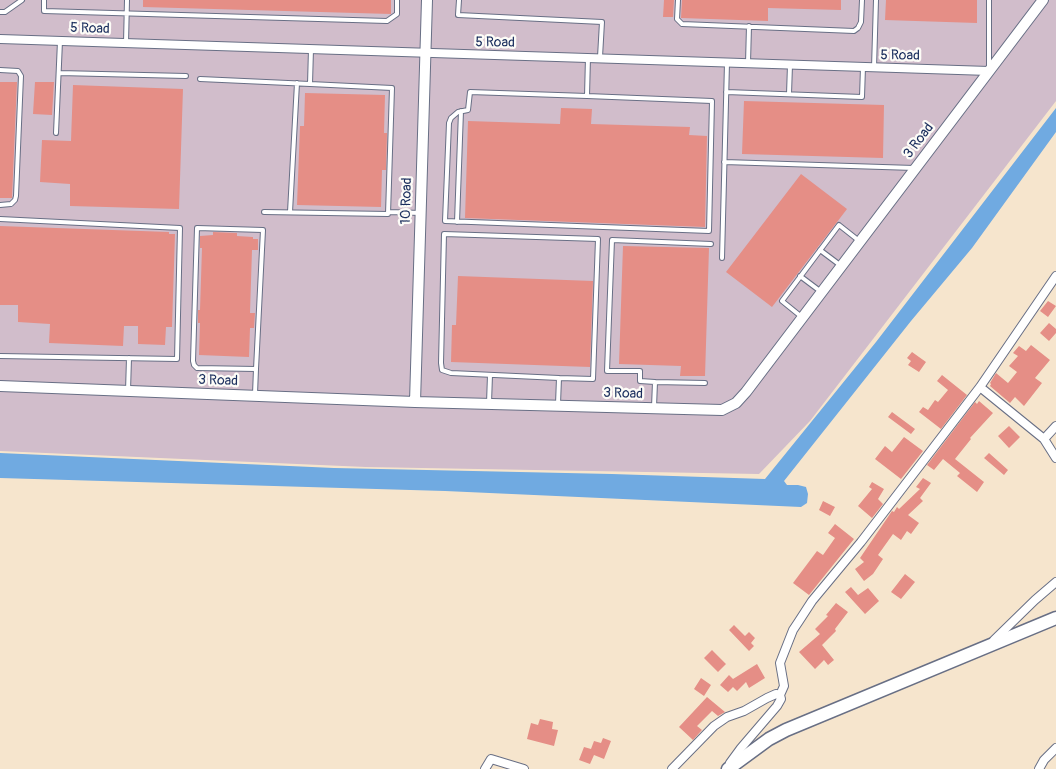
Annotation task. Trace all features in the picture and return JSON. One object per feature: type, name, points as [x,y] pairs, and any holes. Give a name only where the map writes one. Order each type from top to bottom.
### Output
[{"type":"main road","points":[[727,769],[769,739],[786,730],[1056,618]]},
{"type":"street","name":"10 Road","points":[[415,402],[427,0]]},
{"type":"street","name":"3 Road","points":[[0,386],[415,402],[654,409],[722,410],[729,408],[746,392],[803,318],[1043,0]]},
{"type":"street","name":"5 Road","points":[[0,39],[989,71]]},
{"type":"street","points":[[727,769],[741,748],[781,699],[780,695],[784,686],[780,663],[790,636],[812,601],[867,534],[980,387],[1056,276]]},
{"type":"street","points":[[980,387],[1044,439],[1056,458]]},
{"type":"street","points":[[1044,439],[1056,426]]},
{"type":"street","points":[[985,649],[1034,600],[1056,582]]},
{"type":"street","points":[[672,769],[702,737],[727,717],[744,711],[776,694],[780,695]]},
{"type":"street","points":[[1039,769],[1044,760],[1056,748]]},
{"type":"street","points":[[485,769],[490,760],[494,759],[524,769]]},
{"type":"lane","points":[[0,12],[5,12],[22,0]]},
{"type":"lane","points":[[44,0],[44,11],[387,21],[397,14],[397,0]]},
{"type":"lane","points":[[126,43],[127,0]]},
{"type":"lane","points":[[458,0],[458,15],[602,22],[600,57]]},
{"type":"lane","points":[[678,0],[677,19],[682,24],[854,30],[858,28],[861,22],[862,0]]},
{"type":"lane","points":[[874,68],[876,0]]},
{"type":"lane","points":[[989,71],[990,0]]},
{"type":"lane","points":[[748,64],[749,26]]},
{"type":"lane","points":[[56,133],[60,41]]},
{"type":"lane","points":[[310,84],[311,49]]},
{"type":"lane","points":[[586,96],[588,57]]},
{"type":"lane","points":[[722,258],[727,63]]},
{"type":"lane","points":[[789,94],[790,65]]},
{"type":"lane","points":[[726,92],[862,97],[863,67]]},
{"type":"lane","points":[[0,70],[18,71],[21,76],[16,196],[11,204],[0,205]]},
{"type":"lane","points":[[58,73],[186,76]]},
{"type":"lane","points":[[200,79],[392,88],[388,212]]},
{"type":"lane","points":[[290,212],[297,83]]},
{"type":"lane","points":[[470,92],[586,96],[712,101],[709,230],[446,221],[449,123],[461,111],[468,110],[470,92]]},
{"type":"lane","points":[[457,222],[461,111]]},
{"type":"lane","points":[[724,162],[915,168]]},
{"type":"lane","points":[[448,164],[459,165]]},
{"type":"lane","points":[[264,212],[421,213]]},
{"type":"lane","points":[[0,219],[180,228],[177,359],[0,356]]},
{"type":"lane","points":[[803,318],[782,301],[800,276],[839,225],[860,242]]},
{"type":"lane","points":[[255,396],[263,230],[197,228],[194,365],[197,368],[256,369]]},
{"type":"lane","points":[[444,234],[598,239],[593,380],[559,378],[445,372],[441,367],[444,234]]},
{"type":"lane","points":[[705,383],[640,381],[640,371],[607,371],[612,240],[711,244]]},
{"type":"lane","points":[[820,250],[842,266]]},
{"type":"lane","points":[[800,276],[822,292]]},
{"type":"lane","points":[[128,392],[129,358]]},
{"type":"lane","points":[[489,404],[490,375]]},
{"type":"lane","points":[[558,406],[559,378]]},
{"type":"lane","points":[[654,409],[655,382]]},
{"type":"shaded area","points":[[0,0],[1056,0],[1056,101],[810,421],[759,474],[366,467],[0,451]]},
{"type":"water","points":[[1056,108],[1056,132],[972,248],[911,321],[784,481],[787,485],[806,487],[808,494],[807,503],[801,507],[445,491],[0,478],[0,453],[334,468],[765,479],[876,342]]},
{"type":"building","points":[[143,0],[391,0],[391,14],[143,7]]},
{"type":"building","points":[[664,0],[674,0],[673,17],[663,17]]},
{"type":"building","points":[[682,0],[841,0],[841,10],[768,8],[768,21],[681,18]]},
{"type":"building","points":[[886,0],[977,0],[977,23],[885,20]]},
{"type":"building","points":[[0,82],[17,82],[12,198],[0,198]]},
{"type":"building","points":[[35,82],[54,82],[52,115],[33,114]]},
{"type":"building","points":[[73,85],[183,89],[179,209],[70,206],[70,184],[40,182],[42,140],[71,141]]},
{"type":"building","points":[[305,93],[385,95],[384,133],[387,133],[386,170],[382,170],[381,207],[297,205],[300,126],[304,126]]},
{"type":"building","points":[[744,101],[884,105],[883,158],[742,154]]},
{"type":"building","points":[[561,108],[592,109],[591,124],[690,127],[689,135],[707,136],[705,227],[465,218],[468,121],[560,124]]},
{"type":"building","points":[[801,174],[847,209],[772,307],[726,272]]},
{"type":"building","points":[[0,226],[169,232],[169,234],[175,234],[172,327],[166,327],[165,345],[138,344],[138,326],[124,326],[123,346],[49,343],[50,324],[18,322],[18,305],[0,305]]},
{"type":"building","points":[[213,232],[237,233],[237,236],[258,239],[258,250],[252,250],[250,313],[255,313],[254,328],[250,328],[249,357],[199,355],[200,323],[198,323],[198,310],[200,310],[202,248],[200,248],[200,236],[213,235]]},
{"type":"building","points":[[623,246],[709,248],[705,376],[680,376],[681,366],[619,364]]},
{"type":"building","points":[[458,276],[593,281],[590,367],[451,362],[452,325],[456,325]]},
{"type":"building","points":[[1048,301],[1056,306],[1048,317],[1040,311]]},
{"type":"building","points":[[1049,323],[1056,329],[1056,333],[1049,341],[1040,333]]},
{"type":"building","points":[[1031,345],[1050,360],[1035,378],[1042,383],[1024,406],[1015,397],[1010,403],[990,386],[990,383],[996,373],[1008,383],[1017,372],[1009,366],[1018,356],[1013,353],[1019,346],[1026,351]]},
{"type":"building","points":[[912,352],[926,362],[919,372],[908,365],[911,361],[907,358]]},
{"type":"building","points":[[942,375],[967,395],[941,429],[919,412],[923,407],[928,410],[935,400],[938,402],[948,390],[937,381]]},
{"type":"building","points":[[979,401],[993,413],[970,438],[955,459],[984,482],[977,492],[957,476],[960,473],[943,459],[934,470],[927,465],[975,402],[977,404]]},
{"type":"building","points":[[892,412],[915,429],[911,434],[888,417]]},
{"type":"building","points":[[1009,426],[1020,437],[1009,448],[998,436]]},
{"type":"building","points":[[904,437],[923,451],[901,479],[875,459],[885,446],[892,452]]},
{"type":"building","points":[[989,453],[1008,470],[1004,475],[984,458]]},
{"type":"building","points":[[923,478],[931,483],[920,498],[923,501],[908,515],[919,523],[911,534],[907,531],[901,540],[893,534],[878,555],[883,559],[873,574],[864,581],[855,569],[864,562],[860,558],[892,511],[894,512],[897,507],[899,509],[920,489],[916,487]]},
{"type":"building","points":[[872,482],[884,489],[878,499],[883,504],[872,518],[858,506],[872,489],[869,487]]},
{"type":"building","points":[[823,501],[835,507],[830,516],[819,510]]},
{"type":"building","points":[[835,524],[854,539],[809,595],[793,583],[817,551],[823,555],[835,538],[828,533]]},
{"type":"building","points":[[905,574],[915,582],[901,599],[891,592]]},
{"type":"building","points":[[851,587],[858,595],[868,588],[879,601],[865,614],[845,592]]},
{"type":"building","points":[[836,603],[848,612],[835,629],[836,631],[822,645],[834,660],[828,665],[824,660],[815,669],[799,652],[820,634],[815,629],[828,616],[826,615]]},
{"type":"building","points":[[734,625],[745,636],[749,632],[755,638],[751,643],[754,646],[749,651],[729,630]]},
{"type":"building","points":[[712,650],[726,664],[718,672],[704,658]]},
{"type":"building","points":[[757,664],[765,678],[749,688],[746,682],[737,691],[733,687],[728,692],[720,685],[729,675],[733,679]]},
{"type":"building","points":[[701,678],[711,685],[704,696],[694,689]]},
{"type":"building","points":[[707,697],[725,712],[718,716],[712,711],[697,726],[702,730],[693,740],[679,727]]},
{"type":"building","points":[[540,719],[553,722],[552,729],[558,730],[554,746],[527,739],[531,723],[538,725]]},
{"type":"building","points":[[603,738],[611,741],[604,759],[594,755],[590,764],[579,760],[584,747],[591,749],[594,741],[601,743]]}]
